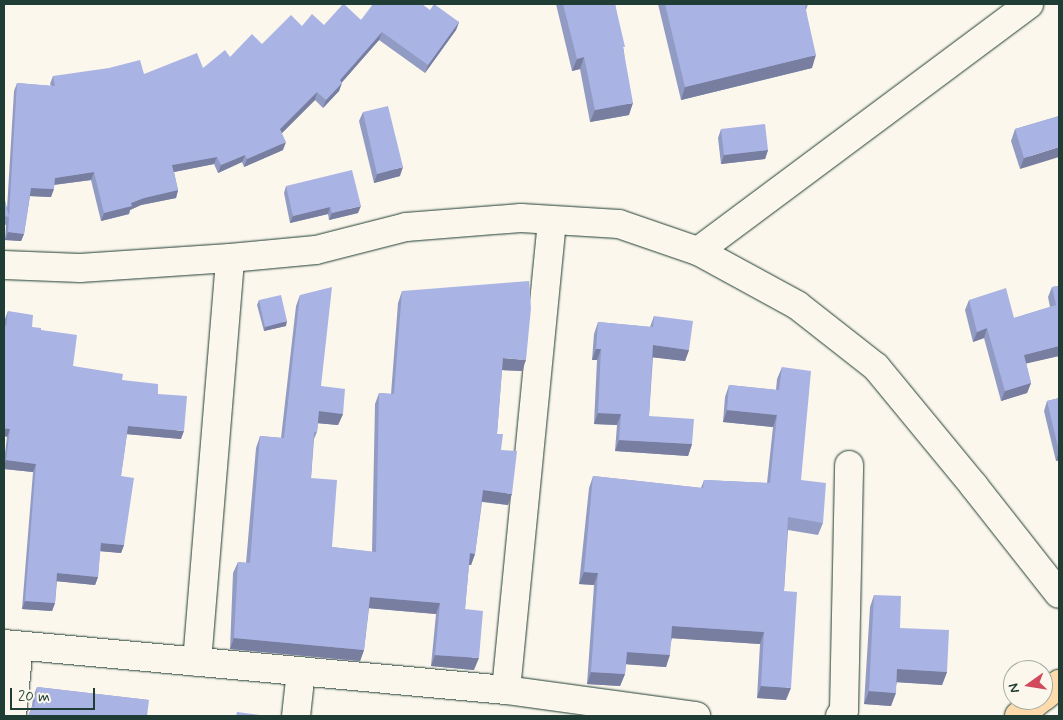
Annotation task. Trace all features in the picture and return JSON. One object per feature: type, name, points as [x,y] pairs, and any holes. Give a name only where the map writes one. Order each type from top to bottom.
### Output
[{"type":"street","points":[[698,251],[1029,4]]},
{"type":"street","points":[[4,265],[80,268],[230,258],[316,250],[406,227],[521,218],[619,224],[698,251],[797,304],[876,367],[974,486],[1059,594]]},
{"type":"street","points":[[506,690],[552,221]]},
{"type":"street","points":[[198,662],[230,258]]},
{"type":"street","points":[[840,716],[844,710],[849,465]]},
{"type":"street","points":[[12,716],[12,645],[506,690],[696,716]]},
{"type":"street","points":[[296,716],[301,671]]},
{"type":"building","points":[[343,4],[361,20],[373,4],[422,4],[430,10],[434,4],[459,22],[428,65],[382,32],[340,80],[342,83],[326,100],[317,92],[280,129],[286,142],[247,159],[245,155],[221,165],[217,157],[172,165],[178,190],[144,198],[131,203],[132,206],[104,213],[94,172],[55,178],[54,189],[31,188],[24,234],[8,232],[9,217],[4,216],[4,197],[9,216],[17,83],[55,86],[53,76],[109,68],[140,60],[144,74],[197,53],[203,68],[225,50],[230,57],[252,34],[262,44],[291,15],[302,26],[312,14],[324,25]]},
{"type":"building","points":[[563,4],[615,4],[625,47],[623,47],[633,103],[595,110],[584,57],[577,59]]},
{"type":"building","points":[[665,4],[808,4],[805,6],[816,55],[685,87]]},
{"type":"building","points":[[388,106],[403,167],[377,174],[363,112]]},
{"type":"building","points":[[1059,116],[1059,147],[1024,158],[1015,129]]},
{"type":"building","points":[[765,124],[768,150],[724,155],[721,129]]},
{"type":"building","points":[[352,170],[361,206],[332,213],[330,207],[293,216],[286,186]]},
{"type":"building","points":[[529,281],[531,308],[526,360],[503,358],[497,434],[503,434],[501,450],[517,451],[512,494],[483,490],[475,554],[470,553],[465,609],[483,611],[479,658],[435,655],[440,603],[370,597],[364,650],[234,638],[238,562],[250,563],[260,436],[284,438],[300,295],[332,287],[321,386],[345,389],[343,414],[319,411],[317,432],[314,432],[311,478],[337,480],[332,547],[376,552],[379,393],[394,394],[402,291]]},
{"type":"building","points":[[1059,286],[1059,346],[1024,355],[1031,383],[1005,391],[987,328],[977,332],[969,300],[1006,288],[1014,318],[1056,305],[1052,287]]},
{"type":"building","points":[[281,295],[287,321],[265,327],[259,300]]},
{"type":"building","points":[[8,311],[33,315],[32,327],[77,335],[73,366],[123,374],[122,380],[158,384],[158,394],[187,396],[184,431],[128,426],[121,476],[134,478],[124,545],[101,543],[98,577],[57,573],[55,603],[25,601],[36,464],[6,460],[10,429],[4,428],[4,325],[6,326]]},
{"type":"building","points":[[654,316],[693,321],[689,350],[653,345],[649,416],[694,419],[692,444],[619,440],[621,414],[598,413],[601,349],[596,349],[598,322],[653,327]]},
{"type":"building","points":[[782,367],[811,371],[801,480],[826,483],[823,523],[788,517],[784,591],[797,592],[791,688],[761,686],[764,632],[672,626],[670,655],[627,652],[625,674],[591,672],[598,573],[584,572],[593,476],[703,488],[704,480],[770,483],[777,415],[727,410],[729,385],[779,390]]},
{"type":"building","points":[[1059,398],[1059,451],[1047,401]]},
{"type":"building","points":[[874,595],[901,596],[900,628],[949,630],[947,672],[897,669],[896,693],[869,691]]},
{"type":"building","points":[[37,687],[149,700],[147,716],[26,716],[29,714],[32,706],[34,707]]},
{"type":"building","points":[[237,712],[268,716],[236,716]]}]
